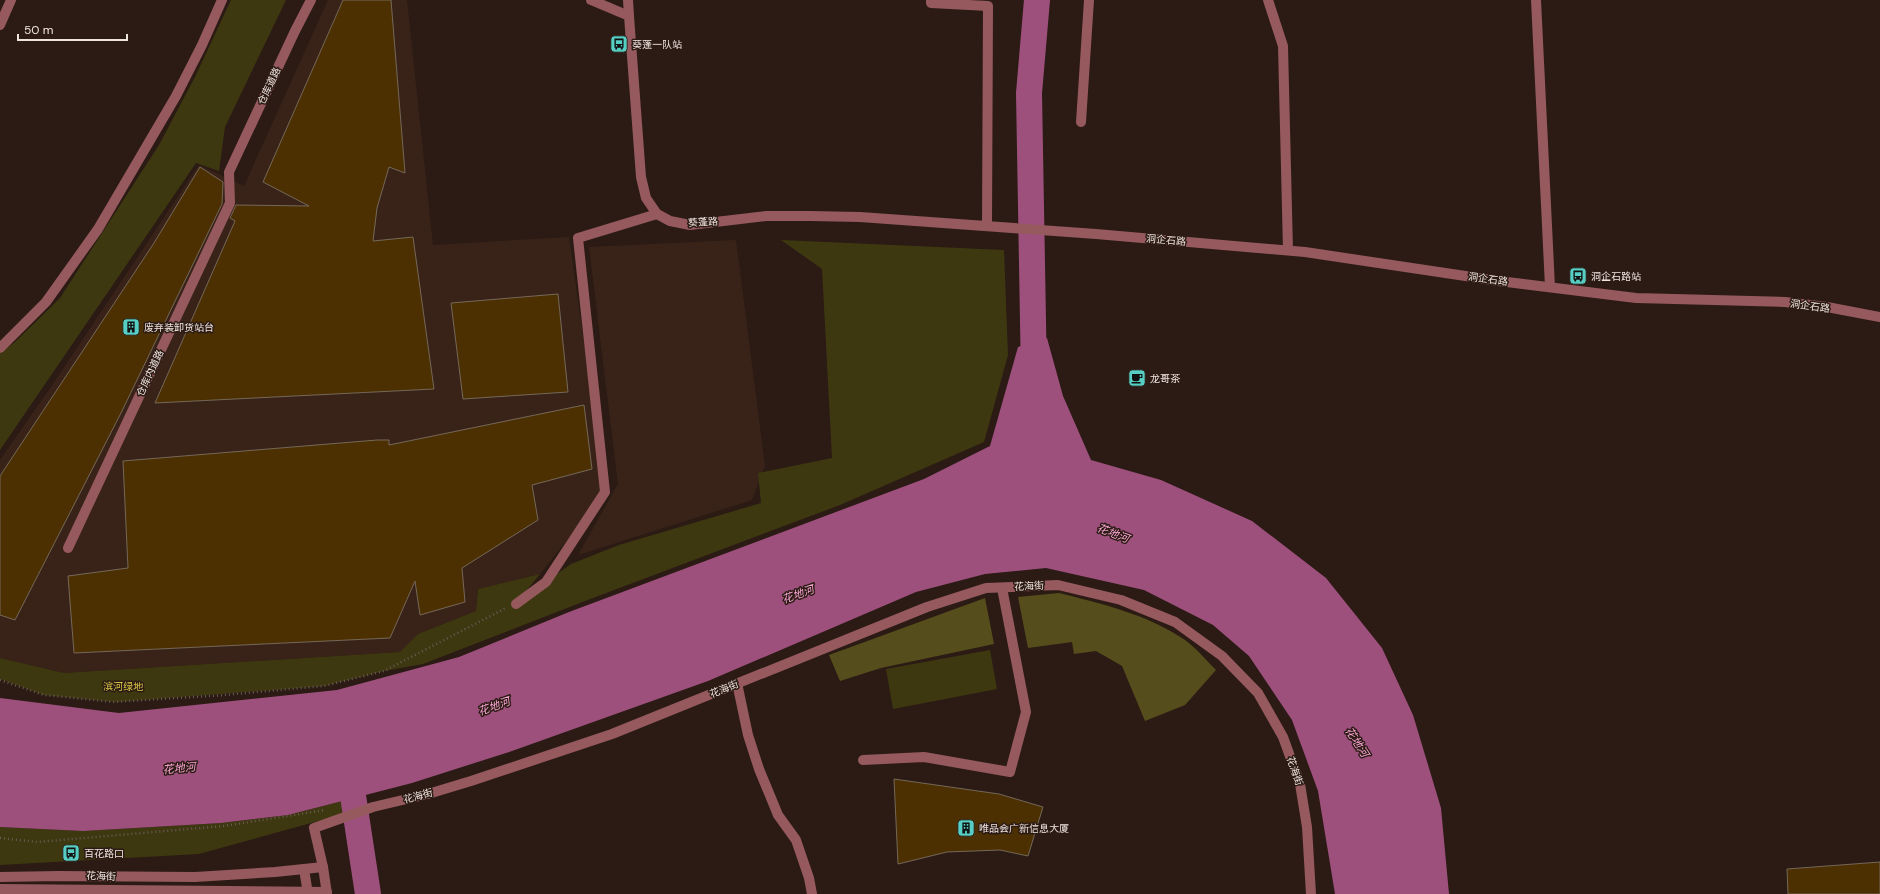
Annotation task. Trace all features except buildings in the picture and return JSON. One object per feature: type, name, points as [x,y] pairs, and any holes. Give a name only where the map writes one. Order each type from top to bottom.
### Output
[{"type":"street","points":[[0,25],[11,0]]},
{"type":"street","points":[[0,348],[46,302],[98,229],[176,96],[222,0]]},
{"type":"street","name":"仓库道路","points":[[229,172],[294,31],[311,0]]},
{"type":"street","points":[[591,0],[629,16]]},
{"type":"street","name":"葵蓬路","points":[[628,0],[641,177],[646,198],[657,214],[670,222],[690,225],[766,216],[860,217],[1096,234]]},
{"type":"street","points":[[931,0],[931,3],[988,6],[991,226]]},
{"type":"street","points":[[1081,122],[1089,0]]},
{"type":"street","points":[[1268,0],[1283,46],[1288,250]]},
{"type":"street","points":[[1536,0],[1550,287]]},
{"type":"street","name":"仓库内道路","points":[[68,548],[230,203],[229,172]]},
{"type":"street","points":[[516,604],[546,582],[604,492],[578,238],[657,214]]},
{"type":"street","name":"洞企石路","points":[[1096,234],[1343,256],[1436,272],[1636,298],[1785,302],[1827,307],[1880,317]]},
{"type":"street","name":"花海街","points":[[0,877],[195,877],[275,872],[323,867],[314,828],[376,807],[428,794],[552,755],[612,734],[927,607],[986,588],[1058,585],[1121,600],[1175,622],[1222,656],[1258,693],[1285,744],[1300,784],[1307,827],[1311,894]]},
{"type":"street","points":[[864,760],[924,757],[1010,772],[1026,712],[1002,588]]},
{"type":"street","points":[[737,683],[748,735],[759,769],[778,815],[796,840],[809,878],[812,894]]},
{"type":"street","points":[[323,867],[327,893]]},
{"type":"street","points":[[304,868],[308,893]]},
{"type":"street","name":"花海街","points":[[0,889],[327,893]]},
{"type":"path","points":[[0,680],[44,694],[113,702],[224,695],[324,686],[384,671],[516,604]]},
{"type":"path","points":[[0,838],[37,842],[224,826],[326,810]]},
{"type":"shaded area","points":[[328,0],[407,0],[433,245],[569,237],[605,492],[540,574],[478,589],[476,611],[418,634],[400,652],[64,673],[0,658],[0,460],[55,381],[199,165],[244,186]]},
{"type":"shaded area","points":[[736,240],[765,466],[752,500],[578,555],[618,484],[589,247]]},
{"type":"shaded area","points":[[1059,593],[1124,611],[1155,623],[1185,640],[1216,670],[1185,705],[1145,721],[1122,666],[1096,651],[1074,654],[1072,642],[1028,648],[1018,597]]},
{"type":"shaded area","points":[[985,598],[994,644],[881,668],[840,681],[829,655]]},
{"type":"green space","points":[[231,0],[286,0],[225,127],[219,171],[196,163],[0,450],[0,353],[14,343],[60,298],[159,145],[195,77]]},
{"type":"green space","name":"滨河绿地","points":[[781,240],[1004,250],[1008,355],[984,442],[840,505],[423,664],[384,671],[324,686],[116,702],[44,695],[0,679],[0,658],[64,673],[400,652],[418,634],[476,611],[478,589],[540,574],[517,602],[571,564],[619,545],[761,503],[758,473],[832,458],[822,269]]},
{"type":"green space","points":[[990,650],[997,689],[893,709],[886,669]]},
{"type":"green space","points":[[346,800],[351,812],[199,854],[0,865],[0,827],[83,831],[221,823],[288,815]]},
{"type":"water","name":"花地河","points":[[1047,338],[1063,396],[1091,460],[1161,480],[1252,521],[1326,578],[1382,648],[1413,715],[1441,808],[1449,894],[1335,894],[1318,791],[1292,720],[1249,656],[1213,625],[1144,590],[1046,568],[985,574],[916,592],[708,681],[512,751],[412,783],[288,815],[221,823],[83,831],[0,827],[0,698],[119,713],[337,690],[459,657],[569,612],[924,479],[990,446],[1018,347]]},
{"type":"waterway","points":[[1034,378],[1029,93],[1037,0]]},
{"type":"waterway","points":[[348,763],[368,894]]},
{"type":"place","name":"葵蓬一队站","points":[[619,44]]},
{"type":"place","name":"洞企石路站","points":[[1578,276]]},
{"type":"place","name":"废弃装卸货站台","points":[[131,327]]},
{"type":"place","name":"龙哥茶","points":[[1137,378]]},
{"type":"place","name":"唯品会广新信息大厦","points":[[966,828]]},
{"type":"place","name":"百花路口","points":[[71,853]]}]
